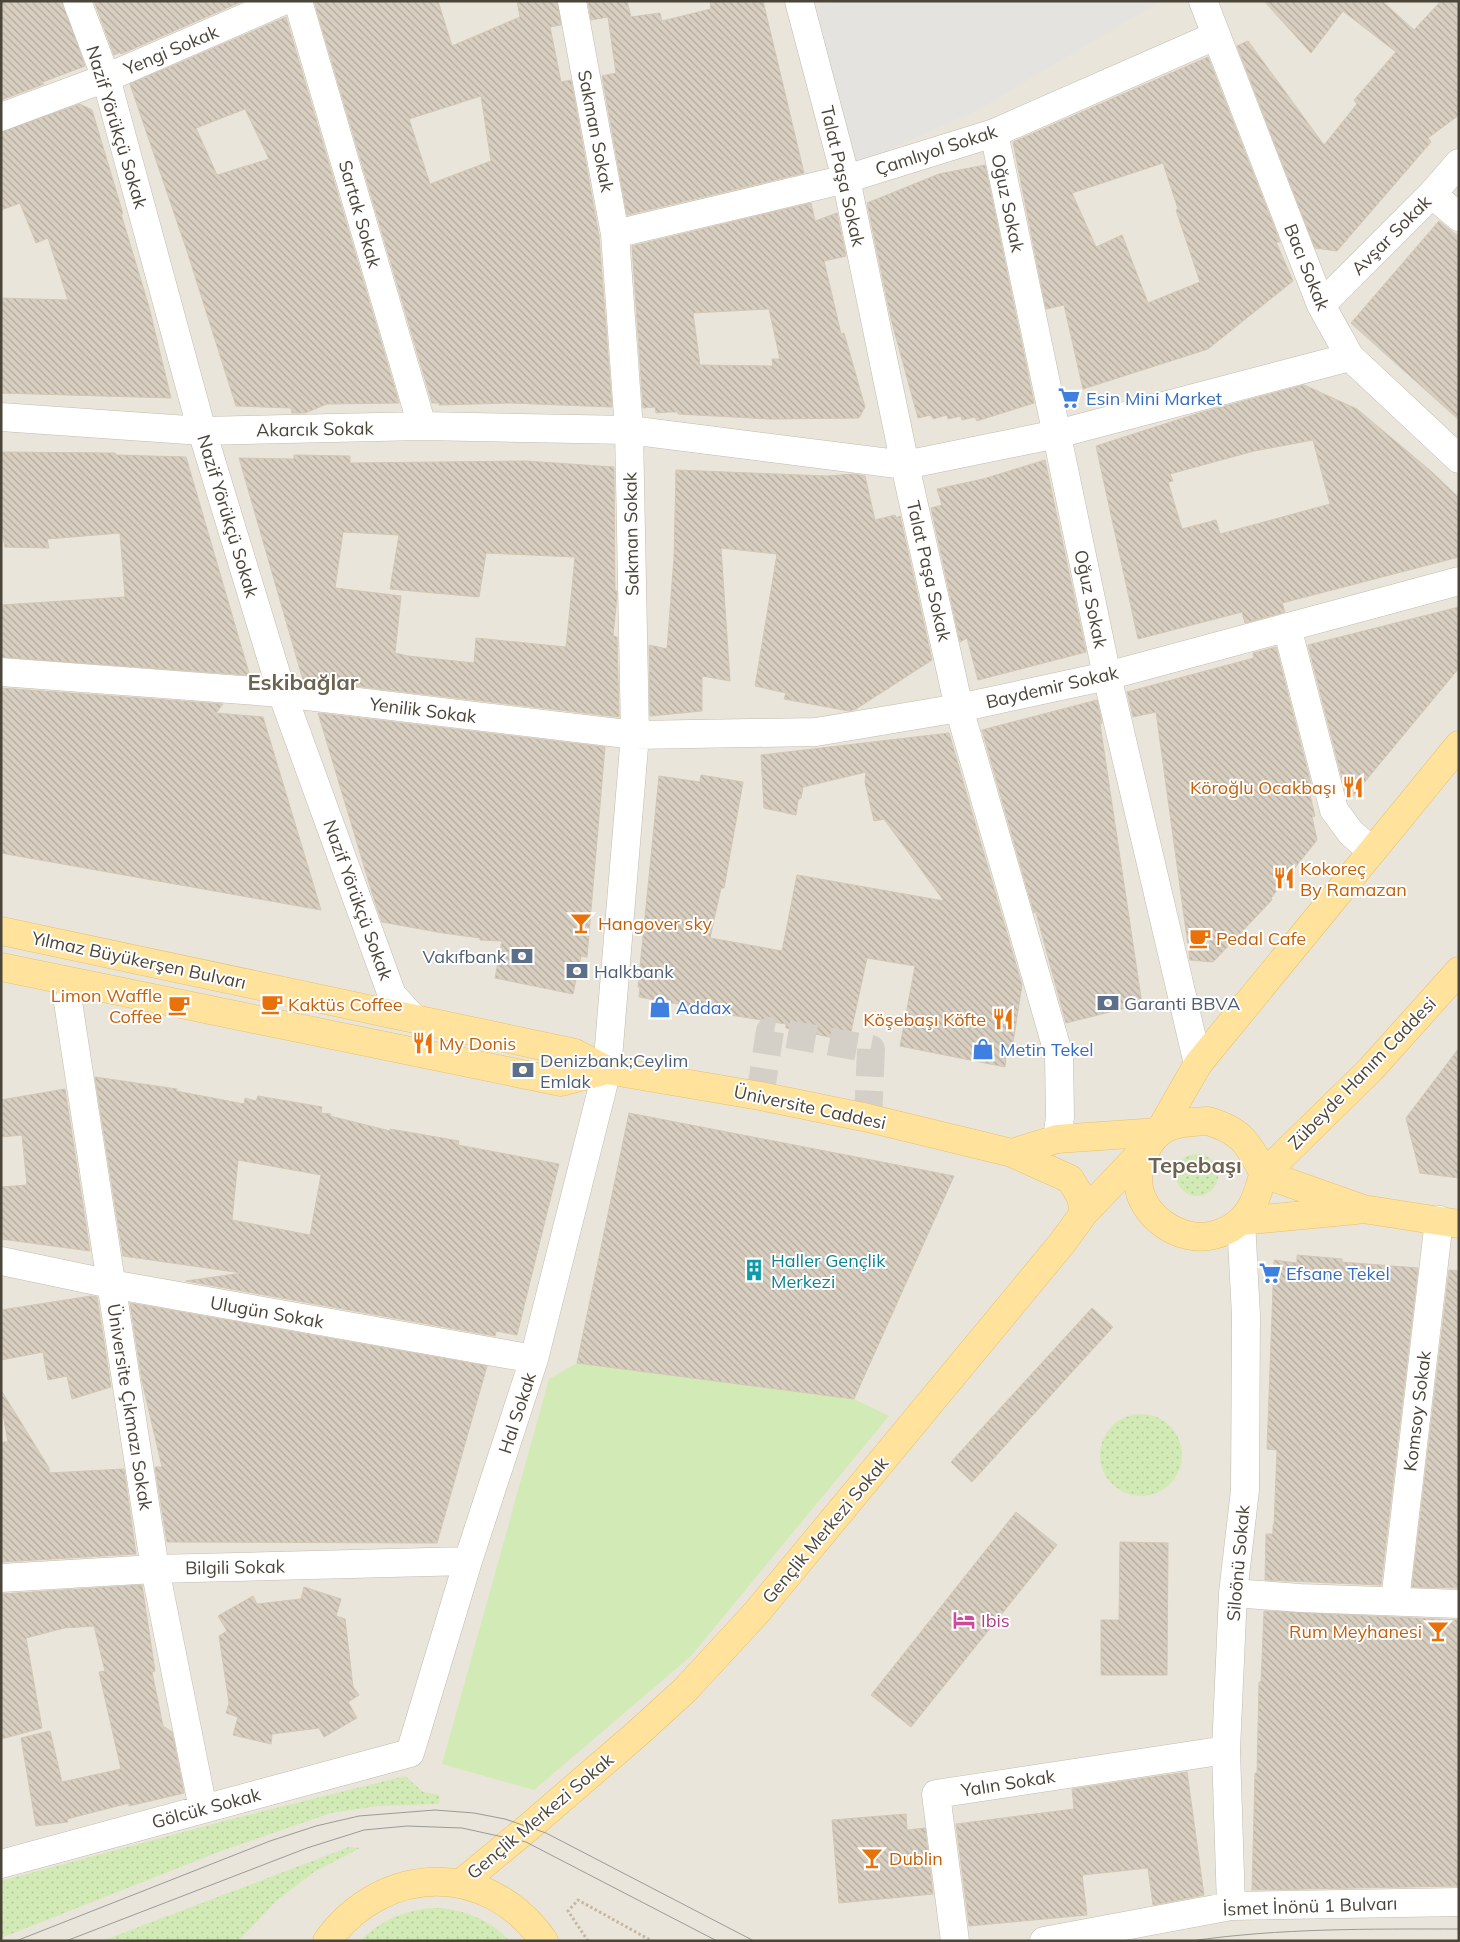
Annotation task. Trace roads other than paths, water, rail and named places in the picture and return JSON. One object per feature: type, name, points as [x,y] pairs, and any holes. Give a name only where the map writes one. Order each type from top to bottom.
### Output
[{"type":"main road","points":[[1264,1174],[1252,1206],[1241,1221],[1225,1232],[1205,1237],[1185,1236],[1168,1228],[1153,1214],[1142,1196],[1138,1180],[1152,1141],[1198,1064],[1459,745]]},
{"type":"main road","name":"Yılmaz Büyükerşen Bulvarı","points":[[1,931],[575,1053],[607,1070]]},
{"type":"main road","name":"Yılmaz Büyükerşen Bulvarı","points":[[1,967],[562,1082],[607,1070]]},
{"type":"main road","name":"Zübeyde Hanım Caddesi","points":[[1264,1174],[1371,1069],[1459,971]]},
{"type":"main road","name":"Üniversite Caddesi","points":[[607,1070],[760,1096],[868,1118],[1012,1153]]},
{"type":"main road","points":[[1012,1153],[1057,1139],[1152,1141],[1173,1126],[1189,1122],[1208,1121],[1226,1126],[1241,1137],[1264,1174],[1364,1209],[1449,1222]]},
{"type":"main road","name":"Gençlik Merkezi Sokak","points":[[460,1884],[529,1827],[685,1690],[794,1567],[1063,1242],[1084,1213],[1152,1141]]},
{"type":"main road","points":[[1012,1153],[1070,1179],[1142,1196]]},
{"type":"main road","points":[[1070,1179],[1081,1197],[1084,1213]]},
{"type":"main road","points":[[1241,1221],[1364,1209]]},
{"type":"main road","points":[[328,1936],[348,1915],[392,1889],[426,1882],[443,1881],[478,1888],[509,1904],[523,1916],[544,1941]]},
{"type":"street","name":"Nazif Yörükçü Sokak","points":[[77,1],[106,78],[202,431],[282,693],[392,995],[412,1018]]},
{"type":"street","name":"Yengi Sokak","points":[[1,117],[106,78],[283,1]]},
{"type":"street","name":"Sartak Sokak","points":[[298,1],[422,426]]},
{"type":"street","name":"Sakman Sokak","points":[[572,1],[615,234],[629,430],[635,735],[607,1070]]},
{"type":"street","name":"Talat Paşa Sokak","points":[[799,1],[846,180],[905,465],[959,708],[1059,1056],[1060,1116],[1057,1139]]},
{"type":"street","name":"Bacı Sokak","points":[[1203,1],[1321,305],[1350,357],[1459,459]]},
{"type":"street","name":"Çamlıyol Sokak","points":[[615,234],[846,180],[994,132],[1215,36]]},
{"type":"street","name":"Oğuz Sokak","points":[[994,132],[1107,676],[1198,1064]]},
{"type":"street","name":"Avşar Sokak","points":[[1321,305],[1432,194],[1459,163]]},
{"type":"street","points":[[1432,194],[1459,217]]},
{"type":"street","name":"Akarcık Sokak","points":[[1,417],[202,431],[422,426],[629,430],[905,465],[1057,434],[1350,357]]},
{"type":"street","name":"Baydemir Sokak","points":[[635,735],[816,732],[959,708],[1107,676],[1459,581]]},
{"type":"street","points":[[1287,627],[1334,810],[1351,833],[1372,851]]},
{"type":"street","name":"Yenilik Sokak","points":[[1,672],[282,693],[635,735]]},
{"type":"street","name":"Üniversite Çıkmazı Sokak","points":[[68,1002],[155,1569],[202,1809]]},
{"type":"street","name":"Hal Sokak","points":[[410,1753],[468,1561],[534,1359],[607,1070]]},
{"type":"street","name":"Siloönü Sokak","points":[[1231,1906],[1226,1750],[1233,1593],[1245,1490],[1246,1316],[1241,1221]]},
{"type":"street","name":"Komsoy Sokak","points":[[1395,1601],[1449,1222]]},
{"type":"street","name":"Ulugün Sokak","points":[[1,1261],[111,1284],[534,1359]]},
{"type":"street","name":"Bilgili Sokak","points":[[1,1578],[155,1569],[468,1561]]},
{"type":"street","points":[[1233,1593],[1300,1598],[1459,1604]]},
{"type":"street","name":"Yalın Sokak","points":[[955,1941],[936,1794],[1226,1750]]},
{"type":"street","name":"Gölcük Sokak","points":[[1,1864],[410,1753]]},
{"type":"street","name":"İsmet İnönü 1 Bulvarı","points":[[1044,1941],[1231,1906],[1459,1902]]},
{"type":"tunnel","points":[[760,1096],[770,1031],[871,1049],[868,1118]]},
{"type":"tram line","points":[[16,1941],[270,1841],[316,1826],[359,1816],[435,1810],[474,1813],[505,1819],[546,1833],[754,1941]]},
{"type":"tram line","points":[[66,1941],[307,1848],[364,1830],[407,1826],[462,1828],[526,1842],[717,1941]]},
{"type":"tram line","points":[[1191,1941],[1291,1931],[1459,1929]]},
{"type":"place","name":"Esin Mini Market","points":[[1069,398]]},
{"type":"place","name":"Köroğlu Ocakbaşı","points":[[1353,787]]},
{"type":"place","name":"Kokoreç By Ramazan","points":[[1284,878]]},
{"type":"place","name":"Hangover sky","points":[[581,923]]},
{"type":"place","name":"Pedal Cafe","points":[[1200,938]]},
{"type":"place","name":"Vakıfbank","points":[[522,956]]},
{"type":"place","name":"Halkbank","points":[[577,971]]},
{"type":"place","name":"Garanti BBVA","points":[[1108,1003]]},
{"type":"place","name":"Kaktüs Coffee","points":[[272,1004]]},
{"type":"place","name":"Limon Waffle Coffee","points":[[179,1005]]},
{"type":"place","name":"Addax","points":[[660,1007]]},
{"type":"place","name":"Köşebaşı Köfte","points":[[1003,1019]]},
{"type":"place","name":"My Donis","points":[[423,1043]]},
{"type":"place","name":"Metin Tekel","points":[[983,1049]]},
{"type":"place","name":"Denizbank;Ceylim Emlak","points":[[523,1070]]},
{"type":"place","name":"Haller Gençlik Merkezi","points":[[754,1270]]},
{"type":"place","name":"Efsane Tekel","points":[[1270,1273]]},
{"type":"place","name":"Ibis","points":[[964,1620]]},
{"type":"place","name":"Rum Meyhanesi","points":[[1438,1631]]},
{"type":"place","name":"Dublin","points":[[872,1858]]},
{"type":"district","name":"Eskibağlar","points":[[303,682]]},
{"type":"district","name":"Tepebaşı","points":[[1195,1165]]}]
